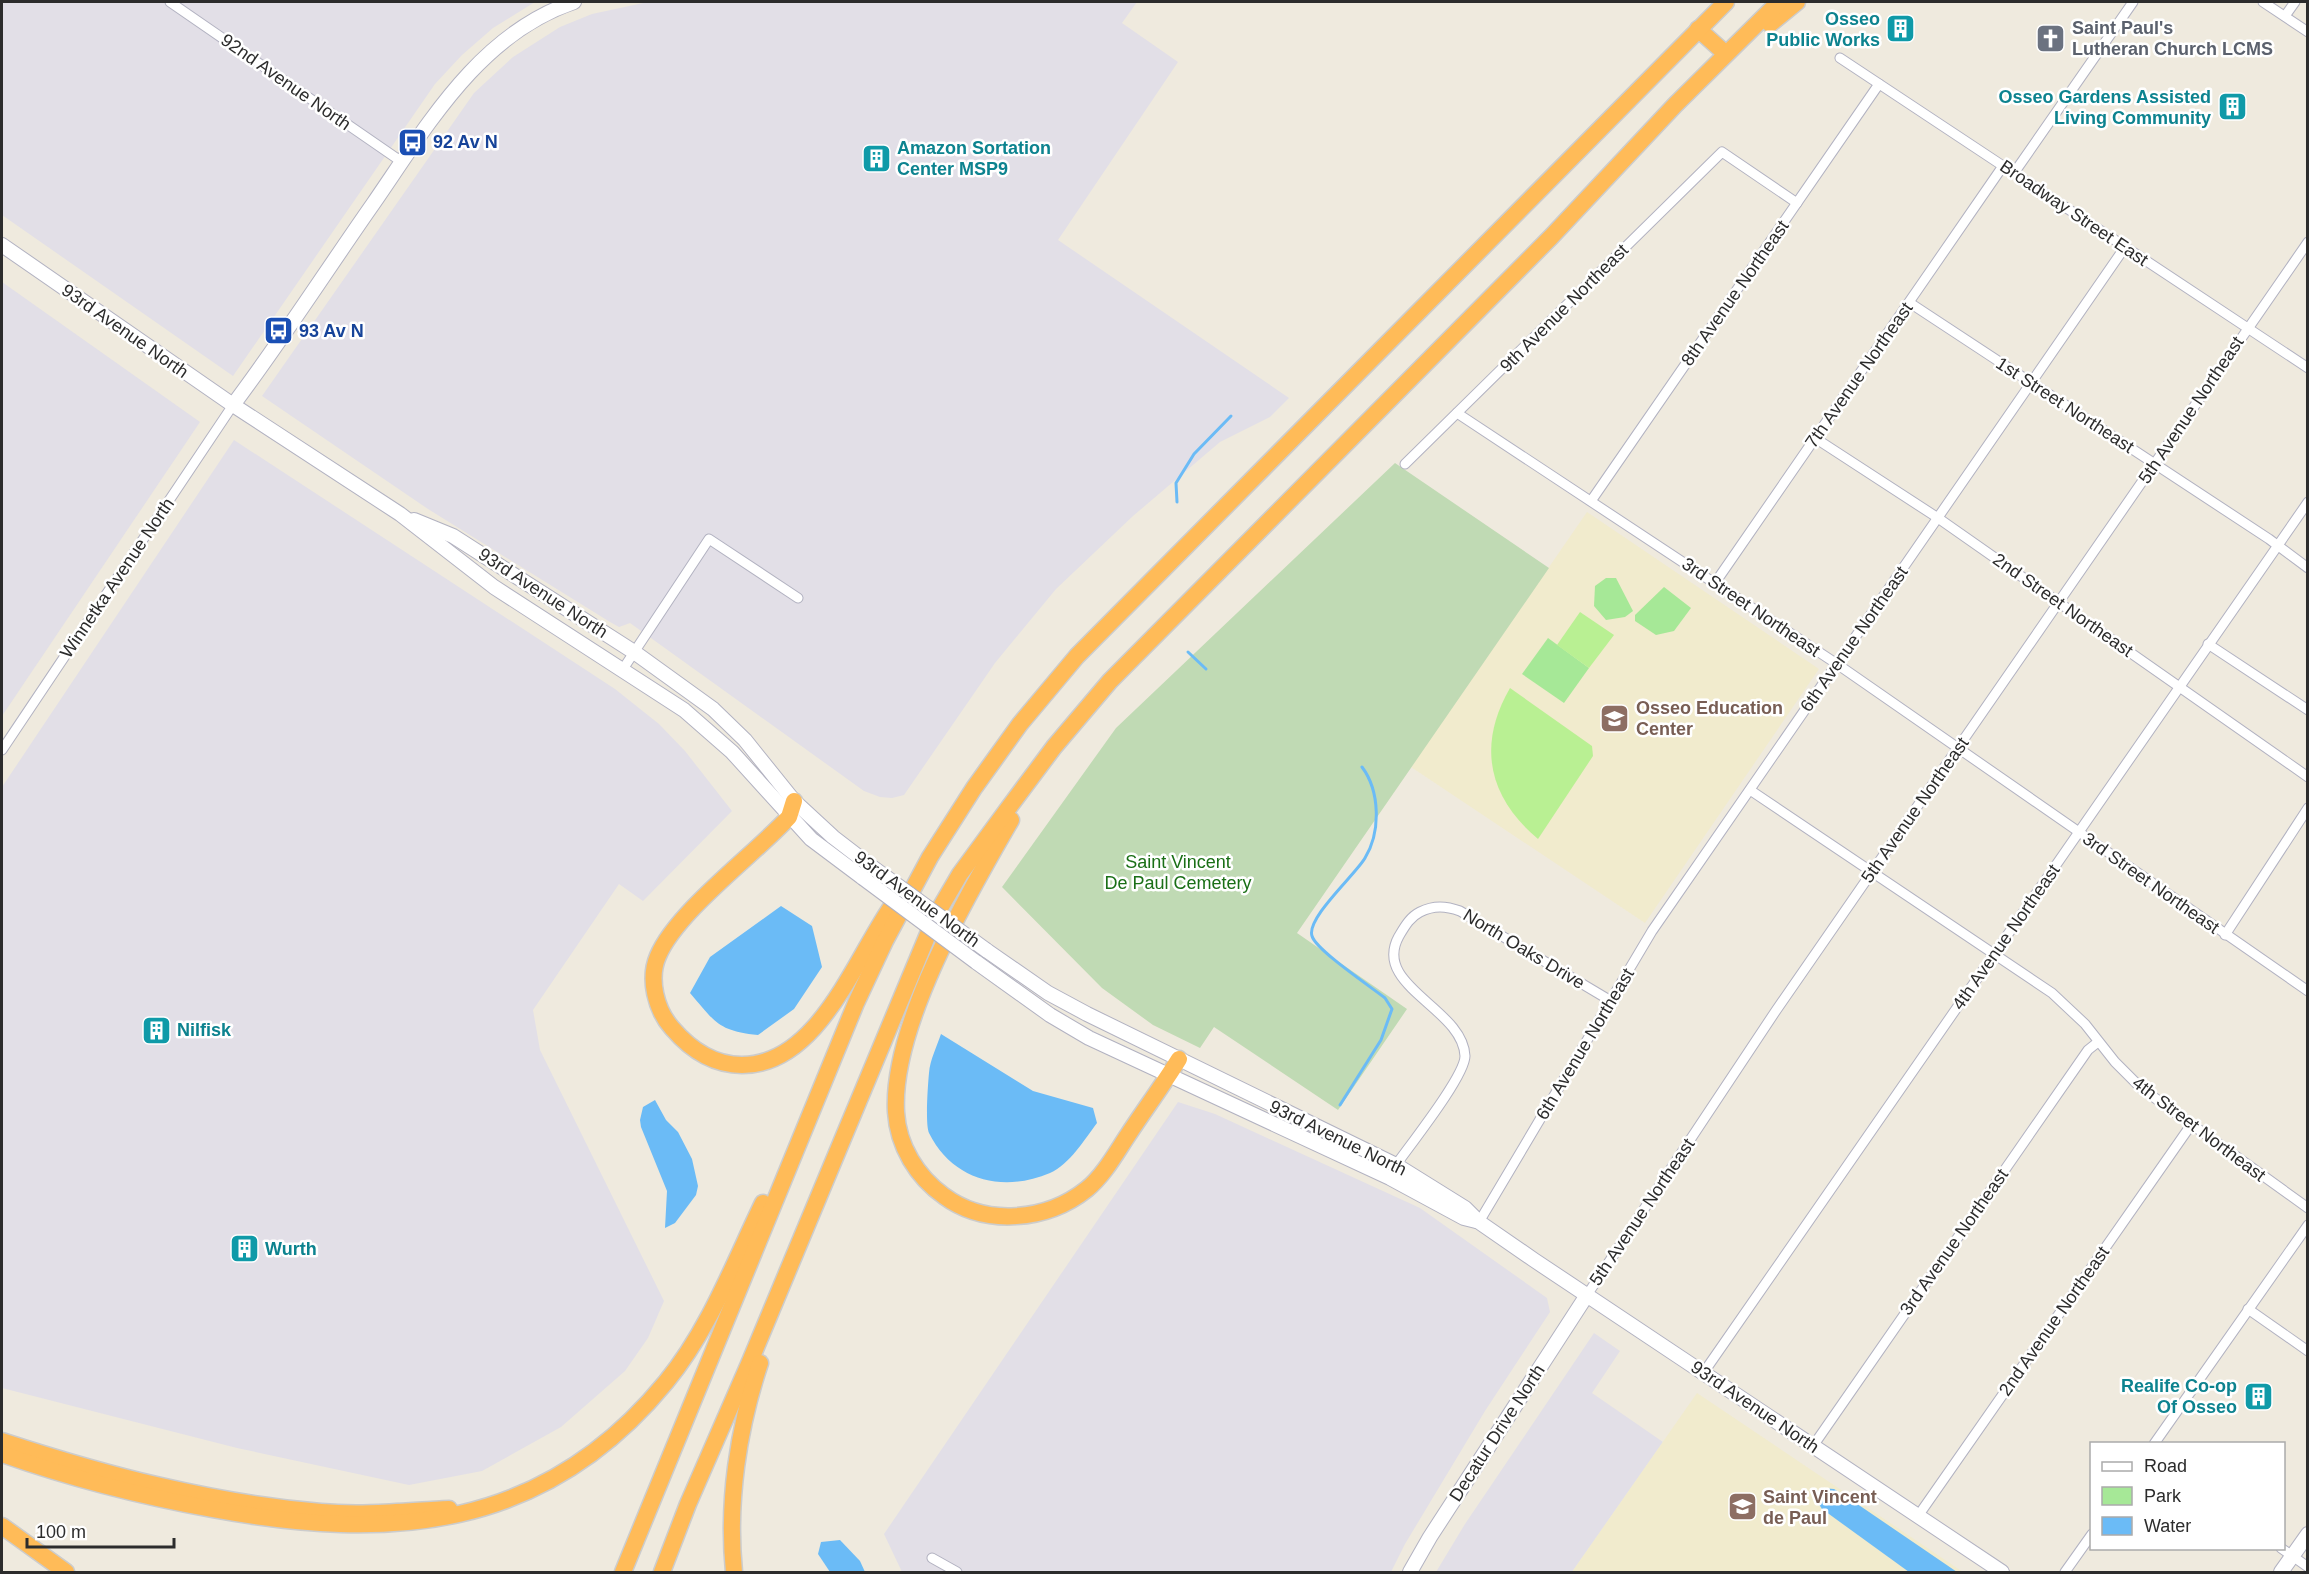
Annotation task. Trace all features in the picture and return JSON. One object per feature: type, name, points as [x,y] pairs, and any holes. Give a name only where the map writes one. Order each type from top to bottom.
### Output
[{"type":"highway","points":[[623,1572],[811,1112],[885,941],[930,857],[974,788],[1020,724],[1077,656],[1726,2]]},
{"type":"highway","points":[[662,1572],[688,1504],[936,915],[960,874],[1054,747],[1110,681],[1519,269],[1675,105],[1779,2]]},
{"type":"highway","points":[[1675,105],[1797,2]]},
{"type":"highway","points":[[1698,29],[1726,54]]},
{"type":"highway","points":[[1054,747],[966,898],[908,1032],[896,1112],[900,1137],[920,1176],[954,1203],[984,1215],[1014,1217],[1044,1212],[1089,1188],[1104,1170],[1179,1059]]},
{"type":"highway","points":[[794,801],[789,817],[667,938],[653,975],[663,1018],[684,1043],[707,1058],[730,1065],[753,1065],[775,1058],[801,1041],[818,1023],[892,905],[930,857]]},
{"type":"highway","points":[[2,1454],[144,1496],[281,1520],[344,1526],[398,1525],[448,1518],[483,1509],[531,1491],[585,1458],[635,1417],[668,1380],[708,1315],[811,1112]]},
{"type":"highway","points":[[734,1572],[732,1511],[746,1411],[759,1365],[818,1196]]},
{"type":"highway","points":[[2,1441],[132,1480],[251,1503],[350,1513],[483,1509]]},
{"type":"highway","points":[[2,1526],[66,1572]]},
{"type":"street","name":"92nd Avenue North","points":[[170,2],[402,162]]},
{"type":"street","points":[[232,405],[459,82],[510,37],[544,15],[574,2]]},
{"type":"street","points":[[2014,173],[2133,2]]},
{"type":"street","points":[[2263,2],[2307,32]]},
{"type":"street","points":[[2285,16],[2295,2]]},
{"type":"street","name":"Broadway Street East","points":[[1840,58],[2307,368]]},
{"type":"street","name":"8th Avenue Northeast","points":[[1591,501],[1879,84]]},
{"type":"street","name":"9th Avenue Northeast","points":[[1405,464],[1722,152],[1797,203]]},
{"type":"street","name":"7th Avenue Northeast","points":[[1715,583],[2003,165]]},
{"type":"street","name":"5th Avenue Northeast","points":[[1587,1295],[1775,1012],[2307,242]]},
{"type":"street","name":"93rd Avenue North","points":[[2,245],[232,405],[400,514],[494,586],[684,710],[732,752],[789,817],[821,847],[1050,1015],[1089,1038],[1390,1178],[1464,1218],[1479,1222]]},
{"type":"street","name":"6th Avenue Northeast","points":[[1479,1222],[1653,931],[2125,247]]},
{"type":"street","name":"1st Street Northeast","points":[[1910,303],[2155,463],[2307,568]]},
{"type":"street","name":"Winnetka Avenue North","points":[[2,750],[232,405]]},
{"type":"street","name":"3rd Street Northeast","points":[[1457,413],[1837,664],[2307,991]]},
{"type":"street","name":"2nd Street Northeast","points":[[1815,438],[1938,518],[2307,777]]},
{"type":"street","name":"4th Avenue Northeast","points":[[1704,1372],[2307,502]]},
{"type":"street","name":"93rd Avenue North","points":[[400,514],[453,536],[634,652],[713,709],[745,740],[794,801],[833,837],[1048,993],[1396,1165],[1466,1208],[1479,1222],[2002,1572]]},
{"type":"street","points":[[623,669],[709,539],[798,598]]},
{"type":"street","points":[[2208,644],[2307,710]]},
{"type":"street","name":"4th Street Northeast","points":[[1750,790],[1994,953],[2061,1001],[2141,1088],[2307,1208]]},
{"type":"street","points":[[2225,934],[2307,808]]},
{"type":"street","name":"North Oaks Drive","points":[[1396,1165],[1457,1077],[1465,1056],[1457,1033],[1451,1024],[1406,982],[1395,963],[1396,941],[1417,913],[1439,906],[1460,911],[1611,1001]]},
{"type":"street","name":"3rd Avenue Northeast","points":[[1813,1446],[2088,1050],[2098,1042]]},
{"type":"street","name":"2nd Avenue Northeast","points":[[1918,1516],[2191,1125]]},
{"type":"street","points":[[2155,1442],[2307,1225]]},
{"type":"street","name":"Decatur Drive North","points":[[1410,1572],[1430,1537],[1587,1295]]},
{"type":"street","points":[[2248,1309],[2307,1351]]},
{"type":"street","points":[[2281,1572],[2286,1552],[2307,1534]]},
{"type":"street","points":[[2065,1572],[2090,1535]]},
{"type":"street","points":[[2286,1552],[2307,1567]]},
{"type":"street","points":[[932,1558],[957,1572]]},
{"type":"shaded area","points":[[2,2],[535,2],[493,28],[462,55],[435,84],[233,376],[2,215]]},
{"type":"shaded area","points":[[648,2],[1137,2],[1122,23],[1178,62],[1058,240],[1289,398],[1270,417],[1220,442],[1133,516],[1056,589],[995,663],[904,795],[892,798],[880,797],[864,791],[630,623],[619,627],[610,622],[428,509],[262,396],[474,93],[513,57],[560,27],[592,14]]},
{"type":"shaded area","points":[[2,282],[200,422],[2,716]]},
{"type":"shaded area","points":[[234,440],[615,689],[659,724],[685,751],[732,811],[643,901],[619,884],[533,1010],[540,1050],[664,1301],[648,1338],[625,1371],[561,1427],[482,1471],[409,1485],[237,1448],[2,1388],[2,787]]},
{"type":"shaded area","name":"Osseo Education Center","points":[[1587,512],[1819,669],[1645,923],[1411,767]]},
{"type":"shaded area","points":[[1178,1102],[1215,1114],[1420,1208],[1547,1298],[1550,1312],[1485,1411],[1405,1544],[1391,1572],[902,1572],[884,1534]]},
{"type":"shaded area","points":[[1594,1333],[1620,1351],[1592,1393],[1663,1442],[1572,1572],[1436,1572],[1465,1524]]},
{"type":"shaded area","name":"Saint Vincent de Paul","points":[[1697,1393],[1963,1572],[1572,1572]]},
{"type":"green space","name":"Saint Vincent De Paul Cemetery","points":[[1395,463],[1549,568],[1297,933],[1407,1009],[1338,1110],[1214,1027],[1200,1048],[1153,1025],[1102,988],[1002,887],[1116,728]]},
{"type":"green space","points":[[1606,578],[1616,578],[1633,611],[1625,617],[1606,620],[1594,606],[1595,586]]},
{"type":"green space","points":[[1664,587],[1691,608],[1674,631],[1656,635],[1635,621],[1635,615]]},
{"type":"green space","points":[[1580,612],[1614,635],[1589,668],[1557,645]]},
{"type":"green space","points":[[1548,638],[1589,668],[1564,703],[1522,674]]},
{"type":"green space","points":[[1510,688],[1592,746],[1593,756],[1538,839],[1521,823],[1508,806],[1498,788],[1493,769],[1491,750],[1493,730]]},
{"type":"water","points":[[781,906],[812,926],[822,967],[794,1009],[758,1035],[725,1028],[712,1018],[690,993],[710,957]]},
{"type":"water","points":[[941,1034],[1033,1091],[1093,1108],[1097,1123],[1070,1158],[1050,1173],[1015,1182],[997,1182],[965,1172],[939,1149],[928,1128],[930,1068]]},
{"type":"water","points":[[655,1100],[666,1120],[678,1132],[692,1159],[698,1186],[696,1195],[675,1223],[665,1228],[667,1191],[640,1120],[643,1107]]},
{"type":"water","points":[[1822,1488],[1834,1489],[1847,1497],[1957,1572],[1909,1572],[1822,1509],[1815,1498]]},
{"type":"water","points":[[840,1540],[860,1561],[865,1572],[830,1572],[818,1554],[821,1542]]},
{"type":"waterway","points":[[1177,502],[1176,483],[1194,454],[1231,416]]},
{"type":"waterway","points":[[1188,652],[1206,669]]},
{"type":"waterway","points":[[1340,1105],[1381,1040],[1392,1009],[1385,998],[1333,959],[1312,936],[1316,918],[1365,858],[1374,836],[1375,799],[1362,767]]},
{"type":"place","name":"Osseo Public Works","points":[[1901,29]]},
{"type":"place","name":"Saint Paul's Lutheran Church LCMS","points":[[2051,38]]},
{"type":"place","name":"Osseo Gardens Assisted Living Community","points":[[2232,107]]},
{"type":"place","name":"92 Av N","points":[[412,142]]},
{"type":"place","name":"Amazon Sortation Center MSP9","points":[[876,158]]},
{"type":"place","name":"93 Av N","points":[[278,331]]},
{"type":"place","name":"Osseo Education Center","points":[[1615,718]]},
{"type":"place","name":"Nilfisk","points":[[156,1030]]},
{"type":"place","name":"Wurth","points":[[244,1249]]},
{"type":"place","name":"Realife Co-op Of Osseo","points":[[2258,1396]]},
{"type":"place","name":"Saint Vincent de Paul","points":[[1742,1507]]}]
